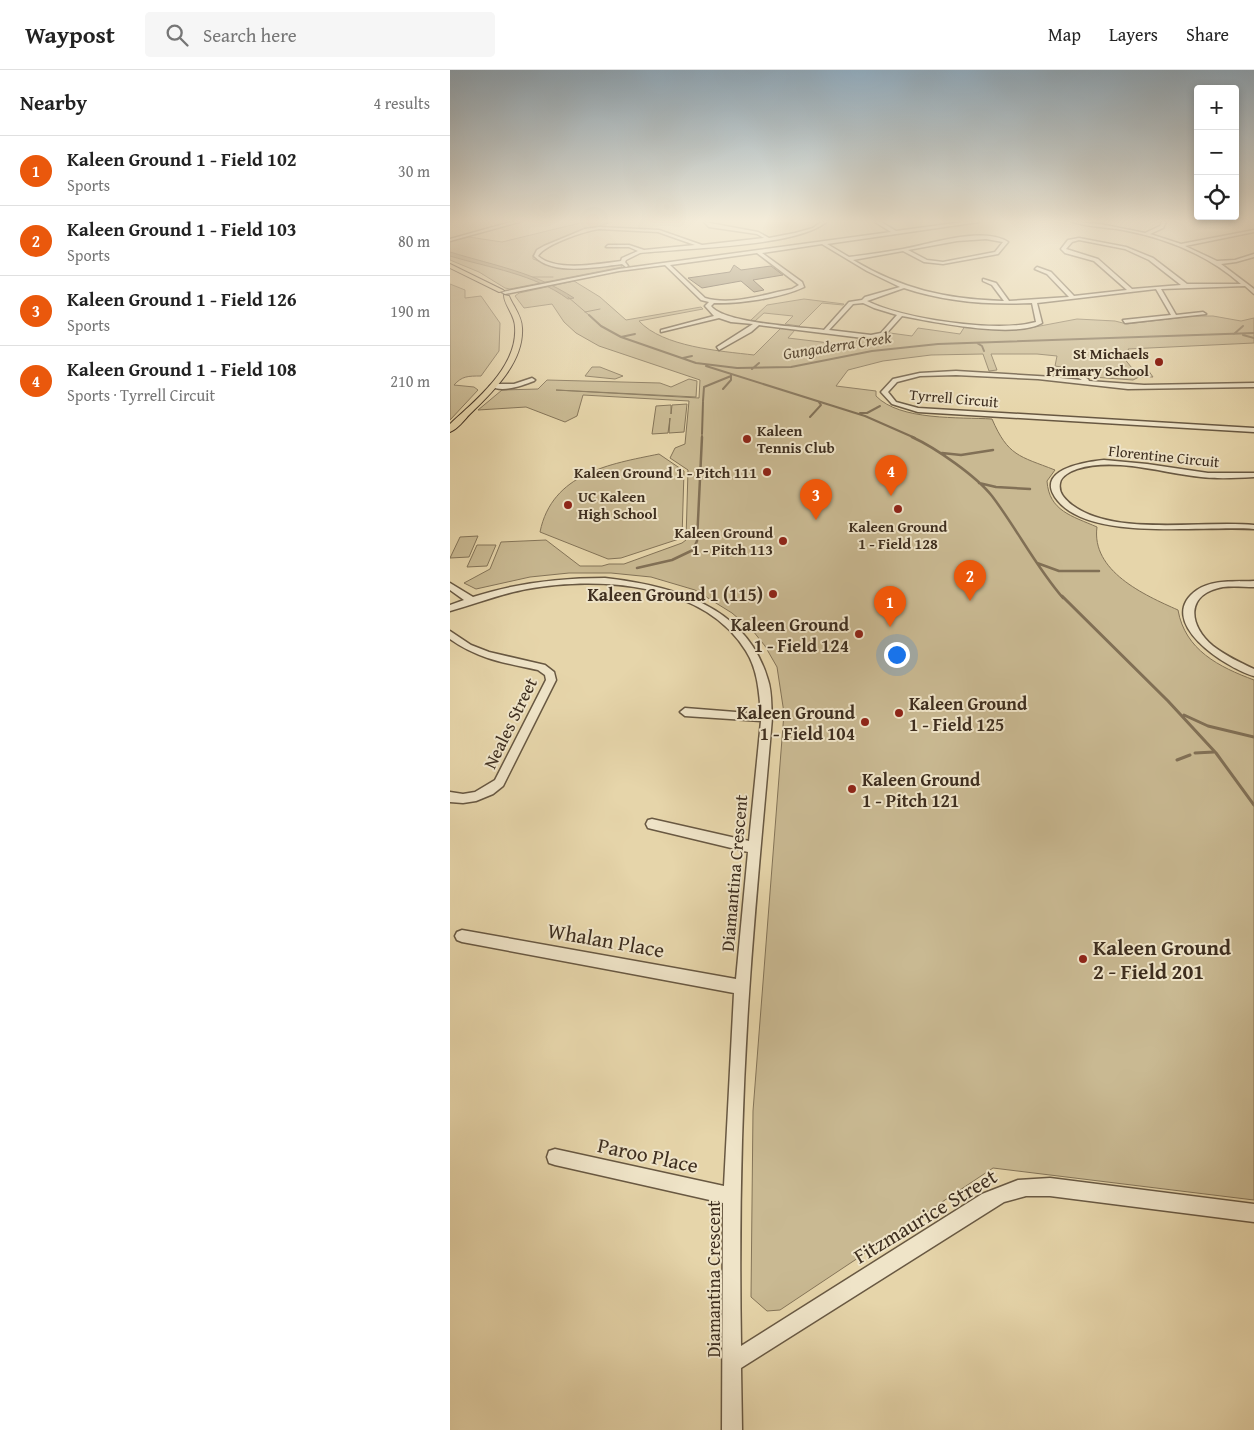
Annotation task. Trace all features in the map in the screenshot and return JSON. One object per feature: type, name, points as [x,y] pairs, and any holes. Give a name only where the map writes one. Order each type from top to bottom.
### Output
[{"type":"main road","points":[[484,285],[510,308]]},
{"type":"main road","points":[[450,429],[493,386],[512,358],[518,343],[517,319],[510,308],[505,293],[489,285]]},
{"type":"main road","points":[[493,295],[505,293]]},
{"type":"street","points":[[505,293],[542,285]]},
{"type":"street","points":[[689,285],[703,298],[712,302],[787,291],[802,285]]},
{"type":"street","points":[[901,285],[947,298],[1008,303],[1034,302],[1158,288],[1218,285]]},
{"type":"street","points":[[995,285],[1008,303]]},
{"type":"street","points":[[1061,285],[1074,298]]},
{"type":"street","points":[[1125,285],[1131,291]]},
{"type":"street","points":[[1247,285],[1254,292]]},
{"type":"street","points":[[826,330],[851,303],[864,301],[869,297],[904,287]]},
{"type":"street","points":[[1158,288],[1175,317]]},
{"type":"street","points":[[864,301],[868,304],[901,314],[962,324],[1030,327],[1040,322],[1034,302]]},
{"type":"street","points":[[712,302],[708,307],[719,316]]},
{"type":"street","points":[[663,331],[719,316],[758,323],[879,336],[901,314]]},
{"type":"street","points":[[1125,321],[1202,314]]},
{"type":"street","points":[[720,348],[749,331],[758,323]]},
{"type":"street","name":"Tyrrell Circuit","points":[[1254,385],[1132,387],[1005,374],[917,375],[895,380],[887,386],[884,392],[894,404],[918,410],[1254,430]]},
{"type":"street","points":[[493,386],[515,386],[532,380]]},
{"type":"street","name":"Florentine Circuit","points":[[1254,476],[1202,475],[1099,463],[1080,465],[1066,471],[1057,480],[1055,487],[1059,498],[1071,509],[1103,522],[1126,526],[1216,524],[1254,527]]},
{"type":"street","name":"Diamantina Crescent","points":[[450,608],[471,600],[530,586],[587,580],[640,584],[688,598],[722,618],[748,645],[764,679],[767,718],[742,987],[732,1196],[732,1430]]},
{"type":"street","points":[[1254,584],[1229,584],[1208,589],[1194,599],[1188,613],[1192,629],[1205,646],[1228,662],[1254,673]]},
{"type":"street","points":[[450,586],[471,600]]},
{"type":"street","name":"Neales Street","points":[[450,634],[468,647],[486,655],[541,667],[550,674],[551,680],[500,783],[474,798],[450,797]]},
{"type":"street","points":[[685,712],[767,718]]},
{"type":"street","points":[[652,824],[755,848]]},
{"type":"street","name":"Whalan Place","points":[[462,936],[742,987]]},
{"type":"street","name":"Paroo Place","points":[[555,1157],[732,1196]]},
{"type":"street","name":"Fitzmaurice Street","points":[[731,1363],[988,1200],[1012,1190],[1037,1186],[1050,1187],[1254,1213]]},
{"type":"shaded area","points":[[450,285],[454,285],[465,290],[465,298],[481,296],[500,323],[499,351],[481,376],[466,377],[454,385],[474,387],[478,390],[450,420]]},
{"type":"shaded area","points":[[501,285],[528,285],[510,289]]},
{"type":"shaded area","points":[[546,285],[551,285],[574,298],[568,299]]},
{"type":"shaded area","points":[[554,285],[581,285],[600,297],[626,320],[701,307],[703,309],[639,321],[649,330],[677,342],[709,349],[754,355],[781,328],[795,330],[788,338],[846,345],[854,344],[859,338],[883,339],[890,333],[912,336],[918,328],[960,334],[965,326],[1024,329],[1077,319],[1115,321],[1127,324],[1193,316],[1213,316],[1241,321],[1254,318],[1254,343],[1128,349],[1132,356],[1123,357],[1136,373],[1148,370],[1153,377],[1139,377],[1133,380],[1092,377],[1080,370],[1055,366],[1057,356],[1037,354],[991,354],[997,370],[989,371],[983,354],[931,355],[883,361],[848,370],[836,386],[876,391],[876,396],[887,404],[915,414],[992,419],[1009,448],[1023,457],[1055,470],[1047,481],[1052,499],[1057,506],[1071,516],[1097,527],[1097,543],[1102,556],[1111,569],[1136,589],[1178,610],[1188,636],[1196,646],[1216,663],[1254,680],[1254,1200],[993,1168],[780,1310],[767,1311],[751,1297],[753,1111],[784,713],[777,667],[765,646],[753,631],[732,613],[695,590],[651,577],[611,573],[569,573],[530,577],[476,589],[464,583],[490,569],[501,542],[546,540],[580,566],[602,566],[624,564],[686,540],[688,470],[670,458],[675,448],[685,444],[689,401],[583,395],[577,416],[565,422],[526,407],[478,410],[502,390],[538,389],[547,380],[660,383],[671,387],[689,379],[697,381],[696,397],[556,390],[699,398],[700,380],[599,346],[576,333],[564,322],[552,304],[524,308],[515,296],[519,293]]},
{"type":"shaded area","points":[[804,299],[844,304],[822,303],[799,326],[785,324],[793,316],[764,313],[755,321],[751,320],[767,305]]},
{"type":"shaded area","points":[[592,367],[600,367],[623,376],[615,379],[585,376]]},
{"type":"shaded area","points":[[687,404],[684,432],[669,433],[670,418],[668,433],[652,434],[656,406],[671,405],[671,414],[672,405]]},
{"type":"shaded area","points":[[659,454],[684,471],[682,538],[621,558],[608,559],[540,532],[547,512],[557,496],[570,484],[603,468]]},
{"type":"shaded area","points":[[478,536],[469,557],[450,558],[460,537]]},
{"type":"shaded area","points":[[477,545],[496,545],[487,566],[467,567]]},
{"type":"building","points":[[698,285],[716,285],[702,288]]},
{"type":"building","points":[[746,285],[759,285],[764,290],[754,292]]},
{"type":"waterway","name":"Gungaderra Creek","points":[[568,297],[585,312]]},
{"type":"waterway","points":[[585,312],[600,309]]},
{"type":"waterway","name":"Gungaderra Creek","points":[[585,312],[590,316]]},
{"type":"waterway","name":"Gungaderra Creek","points":[[589,315],[601,326],[621,337]]},
{"type":"waterway","name":"Gungaderra Creek","points":[[1234,334],[1243,326]]},
{"type":"waterway","name":"Gungaderra Creek","points":[[1234,334],[1254,333]]},
{"type":"waterway","name":"Gungaderra Creek","points":[[621,337],[635,334]]},
{"type":"waterway","name":"Gungaderra Creek","points":[[754,368],[791,367],[872,351],[938,344],[1234,334]]},
{"type":"waterway","name":"Gungaderra Creek","points":[[1243,335],[1254,338]]},
{"type":"waterway","name":"Gungaderra Creek","points":[[621,337],[696,363],[737,368],[754,368]]},
{"type":"waterway","name":"Gungaderra Creek","points":[[977,343],[982,346],[984,351]]},
{"type":"waterway","name":"Gungaderra Creek","points":[[683,358],[692,356]]},
{"type":"waterway","name":"Gungaderra Creek","points":[[754,368],[759,363]]},
{"type":"waterway","points":[[706,366],[818,401]]},
{"type":"waterway","points":[[703,401],[704,387],[731,376]]},
{"type":"waterway","points":[[723,389],[731,380],[731,376]]},
{"type":"waterway","points":[[810,417],[821,405],[818,401]]},
{"type":"waterway","points":[[818,401],[865,416],[915,438]]},
{"type":"waterway","points":[[702,434],[703,402]]},
{"type":"waterway","points":[[860,413],[867,413],[880,406]]},
{"type":"waterway","points":[[637,568],[672,560],[693,550],[697,541],[702,437]]},
{"type":"waterway","points":[[912,437],[955,463],[980,483]]},
{"type":"waterway","points":[[942,453],[961,455],[993,450]]},
{"type":"waterway","points":[[980,483],[996,487],[1030,489]]},
{"type":"waterway","points":[[980,483],[992,496],[1044,574],[1063,598]]},
{"type":"waterway","points":[[1037,563],[1059,571],[1099,571]]},
{"type":"waterway","points":[[1062,596],[1168,701],[1216,753],[1254,805]]},
{"type":"waterway","points":[[1184,715],[1208,726],[1254,737]]},
{"type":"waterway","points":[[1195,753],[1214,752]]},
{"type":"waterway","points":[[1177,760],[1190,755]]},
{"type":"place","name":"St Michaels Primary School","points":[[1159,362]]},
{"type":"place","name":"Kaleen Tennis Club","points":[[747,439]]},
{"type":"place","name":"Kaleen Ground 1 - Pitch 111","points":[[767,472]]},
{"type":"place","name":"Kaleen Ground 1 - Field 108","points":[[891,496]]},
{"type":"place","name":"UC Kaleen High School","points":[[568,505]]},
{"type":"place","name":"Kaleen Ground 1 - Field 128","points":[[898,509]]},
{"type":"place","name":"Kaleen Ground 1 - Field 126","points":[[816,520]]},
{"type":"place","name":"Kaleen Ground 1 - Pitch 113","points":[[783,541]]},
{"type":"place","name":"Kaleen Ground 1 (115)","points":[[773,594]]},
{"type":"place","name":"Kaleen Ground 1 - Field 103","points":[[970,601]]},
{"type":"place","name":"Kaleen Ground 1 - Field 102","points":[[890,627]]},
{"type":"place","name":"Kaleen Ground 1 - Field 124","points":[[859,634]]},
{"type":"place","name":"Kaleen Ground 1 - Field 125","points":[[899,713]]},
{"type":"place","name":"Kaleen Ground 1 - Field 104","points":[[865,722]]},
{"type":"place","name":"Kaleen Ground 1 - Pitch 121","points":[[852,789]]},
{"type":"place","name":"Kaleen Ground 2 - Field 201","points":[[1083,959]]}]
